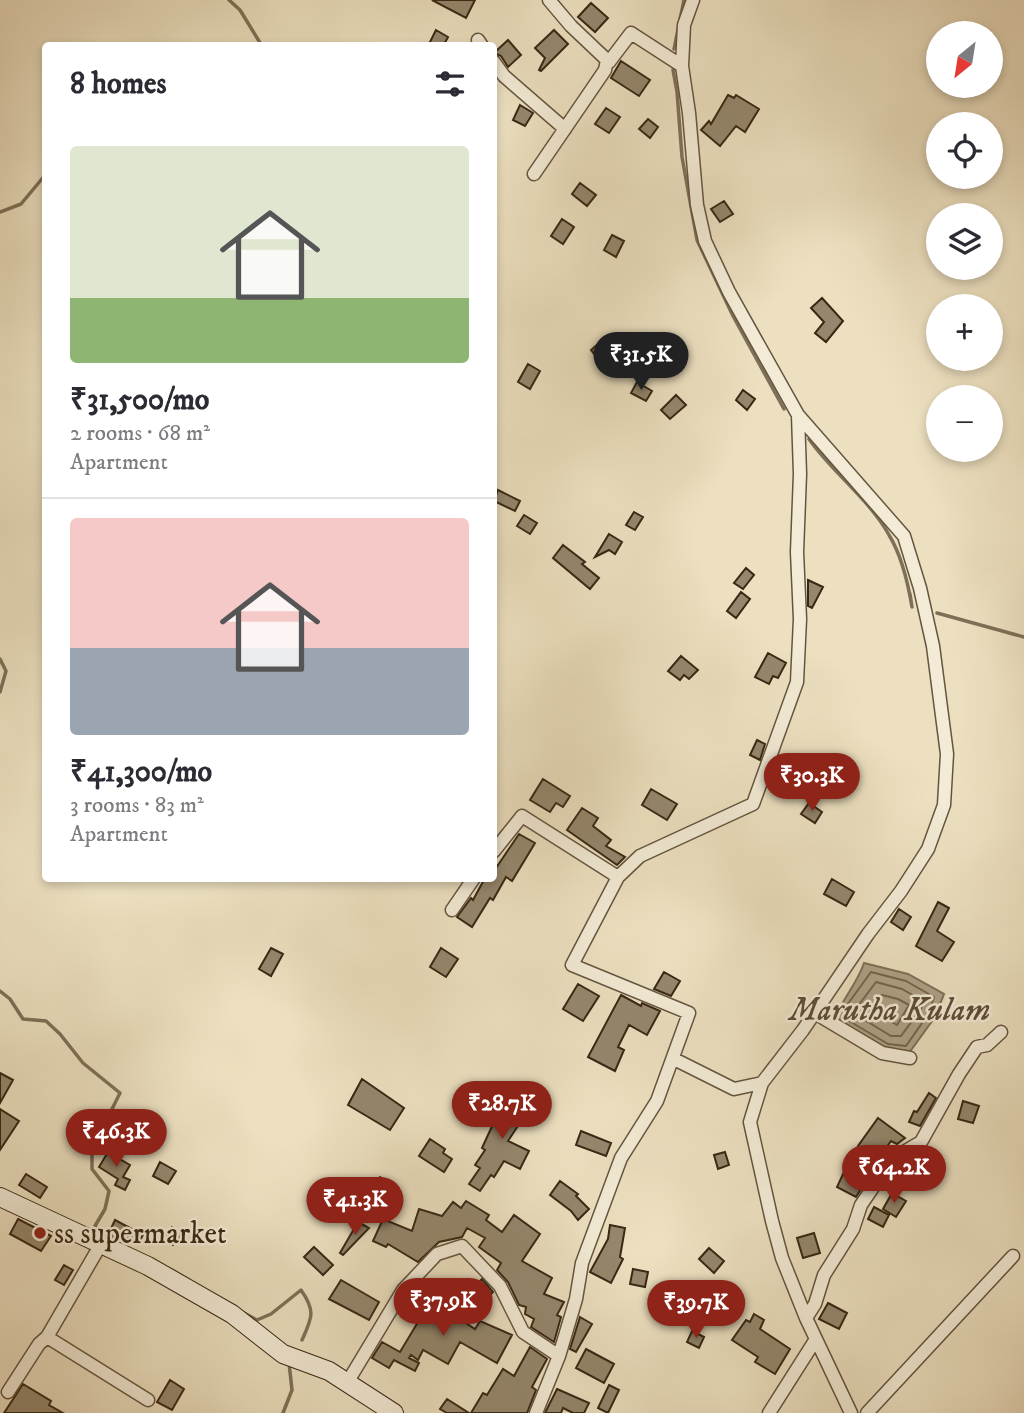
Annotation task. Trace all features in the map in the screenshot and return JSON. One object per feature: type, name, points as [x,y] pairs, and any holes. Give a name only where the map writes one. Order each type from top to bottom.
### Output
[{"type":"main road","points":[[0,1198],[148,1266],[232,1314],[282,1354],[328,1371],[394,1413]]},
{"type":"street","points":[[549,0],[570,26],[607,60]]},
{"type":"street","points":[[693,0],[684,25],[682,66],[697,205],[705,241],[729,292],[798,415],[904,536],[920,588],[933,646],[947,754],[944,805],[928,849],[815,1013],[762,1083],[750,1122],[775,1234],[806,1318],[851,1413]]},
{"type":"street","points":[[607,60],[609,62],[631,33],[682,66]]},
{"type":"street","points":[[534,174],[605,70],[607,60]]},
{"type":"street","points":[[497,66],[504,76],[565,129]]},
{"type":"street","points":[[536,1413],[559,1356],[576,1299],[582,1263],[621,1158],[657,1101],[689,1013],[572,965],[618,877],[640,856],[753,804],[797,682],[800,619],[796,552],[800,474],[798,415]]},
{"type":"street","points":[[497,847],[522,816],[618,877]]},
{"type":"street","points":[[452,910],[471,882]]},
{"type":"street","points":[[815,1013],[882,1053],[910,1058]]},
{"type":"street","points":[[806,1318],[815,1304],[824,1275],[853,1229],[861,1205],[880,1177],[904,1152],[921,1142],[977,1047],[987,1045],[1001,1032]]},
{"type":"street","points":[[674,1059],[734,1089],[762,1083]]},
{"type":"street","points":[[8,1392],[39,1344],[47,1337],[101,1244]]},
{"type":"street","points":[[347,1383],[403,1290],[437,1254],[461,1246],[500,1286],[523,1332],[559,1356]]},
{"type":"street","points":[[867,1413],[1013,1256]]},
{"type":"street","points":[[47,1337],[148,1400]]},
{"type":"street","points":[[769,1413],[816,1339]]},
{"type":"water","name":"Marutha Kulam","points":[[864,963],[908,974],[944,994],[935,1017],[909,1053],[886,1051],[834,1021]]},
{"type":"building","points":[[432,0],[475,0],[466,18]]},
{"type":"building","points":[[591,3],[608,18],[595,32],[578,17]]},
{"type":"building","points":[[436,30],[448,37],[445,42],[430,42]]},
{"type":"building","points":[[554,30],[568,44],[541,71],[539,70],[545,58],[535,48]]},
{"type":"building","points":[[508,40],[521,55],[508,67],[497,54],[497,50]]},
{"type":"building","points":[[621,61],[650,80],[639,96],[611,78]]},
{"type":"building","points":[[728,95],[734,98],[736,95],[759,109],[745,132],[736,126],[720,146],[701,130],[709,121],[711,124]]},
{"type":"building","points":[[520,105],[533,113],[525,126],[513,120]]},
{"type":"building","points":[[606,108],[620,117],[609,133],[595,124]]},
{"type":"building","points":[[648,119],[658,127],[650,138],[639,129]]},
{"type":"building","points":[[580,183],[596,195],[587,206],[572,194]]},
{"type":"building","points":[[724,201],[733,214],[720,222],[711,209]]},
{"type":"building","points":[[562,219],[574,227],[563,244],[551,236]]},
{"type":"building","points":[[612,235],[624,241],[616,257],[604,250]]},
{"type":"building","points":[[822,298],[843,321],[826,342],[815,333],[824,322],[811,308]]},
{"type":"building","points":[[600,342],[609,351],[599,360],[591,350]]},
{"type":"building","points":[[528,364],[540,371],[530,389],[518,382]]},
{"type":"building","points":[[637,382],[652,391],[646,401],[631,393]]},
{"type":"building","points":[[743,390],[755,399],[747,410],[736,400]]},
{"type":"building","points":[[676,395],[686,405],[670,419],[661,410]]},
{"type":"building","points":[[498,490],[520,501],[515,511],[497,502]]},
{"type":"building","points":[[634,512],[643,517],[635,530],[626,525]]},
{"type":"building","points":[[524,515],[537,523],[530,534],[517,526]]},
{"type":"building","points":[[609,534],[622,542],[615,554],[609,550],[595,557]]},
{"type":"building","points":[[563,545],[585,562],[582,564],[599,578],[590,589],[553,558]]},
{"type":"building","points":[[746,568],[754,575],[743,589],[734,583]]},
{"type":"building","points":[[808,580],[823,587],[812,608],[808,606]]},
{"type":"building","points":[[741,592],[750,599],[736,618],[727,611]]},
{"type":"building","points":[[768,653],[786,663],[778,678],[773,676],[769,684],[755,677]]},
{"type":"building","points":[[681,656],[698,670],[689,679],[684,675],[680,680],[668,671]]},
{"type":"building","points":[[757,740],[765,744],[760,760],[750,755]]},
{"type":"building","points":[[817,767],[833,777],[824,790],[809,780]]},
{"type":"building","points":[[543,779],[570,796],[563,807],[556,803],[550,812],[530,800]]},
{"type":"building","points":[[651,789],[677,804],[667,820],[642,805]]},
{"type":"building","points":[[809,803],[822,812],[815,823],[801,814]]},
{"type":"building","points":[[582,808],[598,818],[593,826],[611,840],[606,846],[625,857],[617,865],[567,830]]},
{"type":"building","points":[[519,834],[535,843],[512,881],[506,877],[493,900],[490,898],[472,927],[457,917],[471,898],[473,900],[483,882],[497,882],[497,867]]},
{"type":"building","points":[[832,879],[854,892],[846,906],[824,894]]},
{"type":"building","points":[[938,902],[949,908],[937,931],[954,942],[942,961],[916,946]]},
{"type":"building","points":[[899,909],[911,917],[903,930],[891,922]]},
{"type":"building","points":[[271,948],[283,954],[271,976],[259,969]]},
{"type":"building","points":[[441,948],[458,959],[446,977],[430,967]]},
{"type":"building","points":[[664,972],[680,981],[671,996],[654,989]]},
{"type":"building","points":[[578,984],[599,996],[583,1021],[563,1009]]},
{"type":"building","points":[[621,995],[641,1006],[642,1003],[660,1011],[647,1035],[629,1025],[618,1047],[624,1050],[615,1071],[588,1057]]},
{"type":"building","points":[[0,1073],[13,1080],[0,1103]]},
{"type":"building","points":[[362,1079],[404,1108],[390,1130],[348,1105]]},
{"type":"building","points":[[510,1092],[531,1106],[508,1141],[529,1151],[520,1169],[504,1161],[494,1177],[491,1175],[480,1191],[469,1184],[480,1168],[475,1165],[485,1150],[482,1148],[494,1122],[491,1120]]},
{"type":"building","points":[[929,1093],[936,1098],[920,1126],[909,1122],[914,1111],[917,1112]]},
{"type":"building","points":[[963,1101],[979,1106],[973,1123],[958,1119]]},
{"type":"building","points":[[0,1109],[19,1121],[0,1150]]},
{"type":"building","points":[[878,1118],[905,1138],[897,1144],[891,1141],[878,1159],[858,1146]]},
{"type":"building","points":[[581,1131],[611,1143],[606,1156],[576,1145]]},
{"type":"building","points":[[430,1139],[445,1149],[443,1153],[452,1159],[444,1172],[419,1156]]},
{"type":"building","points":[[108,1152],[130,1165],[123,1177],[130,1180],[125,1190],[115,1185],[118,1179],[99,1167]]},
{"type":"building","points":[[725,1152],[729,1165],[718,1169],[714,1155]]},
{"type":"building","points":[[160,1162],[176,1171],[168,1184],[153,1176]]},
{"type":"building","points":[[26,1174],[47,1187],[40,1198],[19,1185]]},
{"type":"building","points":[[843,1174],[864,1184],[856,1197],[837,1187]]},
{"type":"building","points":[[380,1177],[393,1185],[380,1207],[366,1199]]},
{"type":"building","points":[[560,1181],[578,1194],[576,1196],[589,1209],[578,1220],[550,1195]]},
{"type":"building","points":[[892,1193],[906,1201],[896,1217],[883,1209]]},
{"type":"building","points":[[466,1201],[489,1215],[486,1220],[502,1232],[514,1215],[540,1234],[522,1261],[552,1278],[544,1294],[564,1302],[557,1315],[561,1317],[554,1342],[531,1327],[534,1319],[525,1314],[526,1307],[519,1305],[508,1282],[497,1270],[501,1263],[479,1247],[485,1238],[467,1228],[462,1237],[439,1242],[418,1262],[388,1244],[386,1247],[373,1241],[383,1219],[412,1231],[419,1209],[442,1216],[453,1202],[461,1208]]},
{"type":"building","points":[[874,1207],[889,1215],[883,1227],[868,1219]]},
{"type":"building","points":[[18,1219],[51,1236],[41,1251],[10,1234]]},
{"type":"building","points":[[115,1220],[143,1235],[138,1244],[122,1236],[120,1240],[108,1235]]},
{"type":"building","points":[[358,1222],[369,1228],[343,1255],[340,1253]]},
{"type":"building","points":[[610,1225],[625,1228],[620,1257],[623,1259],[611,1283],[590,1272],[608,1239]]},
{"type":"building","points":[[172,1227],[182,1234],[173,1245],[163,1238]]},
{"type":"building","points":[[814,1233],[820,1253],[803,1258],[797,1238]]},
{"type":"building","points":[[314,1247],[333,1265],[323,1275],[304,1257]]},
{"type":"building","points":[[709,1248],[724,1261],[714,1273],[699,1259]]},
{"type":"building","points":[[64,1265],[73,1270],[64,1285],[55,1280]]},
{"type":"building","points":[[633,1269],[648,1272],[645,1287],[630,1284]]},
{"type":"building","points":[[482,1279],[493,1292],[483,1303],[479,1300],[483,1293],[475,1286]]},
{"type":"building","points":[[341,1280],[379,1302],[369,1320],[329,1299]]},
{"type":"building","points":[[422,1294],[475,1329],[480,1321],[512,1335],[497,1363],[460,1342],[448,1364],[423,1350],[418,1360],[411,1355],[409,1358],[419,1363],[415,1371],[394,1360],[389,1368],[372,1358],[382,1342],[400,1352],[421,1317],[412,1312]]},
{"type":"building","points":[[828,1303],[847,1313],[839,1329],[819,1319]]},
{"type":"building","points":[[754,1314],[764,1320],[760,1329],[790,1349],[775,1374],[755,1362],[758,1357],[732,1340],[746,1320],[750,1322]]},
{"type":"building","points":[[580,1317],[592,1324],[576,1352],[570,1349]]},
{"type":"building","points":[[692,1331],[704,1337],[699,1348],[687,1342]]},
{"type":"building","points":[[530,1347],[547,1359],[532,1387],[536,1390],[527,1413],[471,1413],[483,1393],[487,1395],[503,1369],[514,1376]]},
{"type":"building","points":[[586,1349],[614,1364],[604,1383],[576,1368]]},
{"type":"building","points":[[170,1380],[184,1389],[172,1410],[157,1402]]},
{"type":"building","points":[[23,1384],[51,1401],[49,1405],[63,1413],[4,1413]]},
{"type":"building","points":[[609,1385],[619,1390],[608,1413],[598,1408]]},
{"type":"building","points":[[557,1389],[589,1403],[584,1413],[573,1413],[563,1408],[561,1413],[545,1413]]},
{"type":"building","points":[[447,1399],[469,1413],[447,1413],[440,1409]]},
{"type":"waterway","points":[[229,0],[240,10],[260,42]]},
{"type":"waterway","points":[[674,49],[684,0]]},
{"type":"waterway","points":[[673,70],[682,157],[697,240],[733,316],[784,409]]},
{"type":"waterway","points":[[0,212],[21,204],[42,179]]},
{"type":"waterway","points":[[809,439],[881,522],[901,561],[912,607],[910,594]]},
{"type":"waterway","points":[[937,613],[1024,637]]},
{"type":"waterway","points":[[0,659],[6,671],[0,692]]},
{"type":"waterway","points":[[0,991],[10,999],[23,1019],[46,1021],[83,1063],[120,1093],[106,1121],[92,1132],[92,1169],[109,1191],[105,1209],[95,1226],[105,1238]]},
{"type":"waterway","points":[[172,1270],[189,1280]]},
{"type":"waterway","points":[[244,1313],[257,1320],[271,1314],[301,1290],[311,1309],[302,1340]]},
{"type":"waterway","points":[[283,1413],[292,1390],[289,1363]]},
{"type":"place","name":"ss supermarket","points":[[40,1233]]}]
